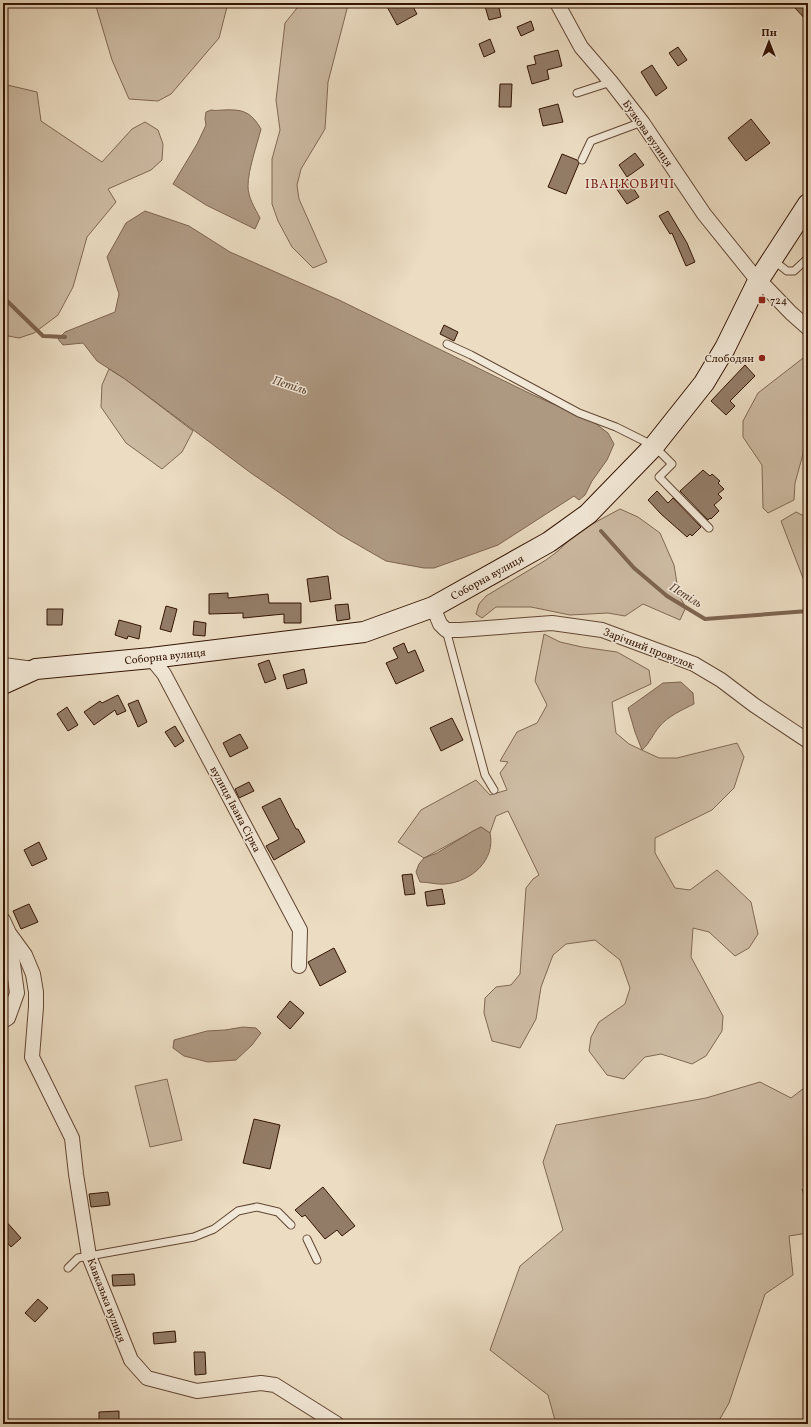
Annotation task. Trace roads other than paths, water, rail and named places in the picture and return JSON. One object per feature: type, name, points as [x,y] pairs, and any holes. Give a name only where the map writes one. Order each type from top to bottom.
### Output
[{"type":"street","name":"Бузкова вулиця","points":[[556,3],[581,47],[612,82],[642,122],[704,214],[758,281],[808,328]]},
{"type":"street","name":"Соборна вулиця","points":[[3,684],[36,669],[151,658],[364,632],[433,607],[549,542],[588,514],[654,446],[704,383],[725,348],[758,281],[808,204]]},
{"type":"street","points":[[433,607],[440,624],[446,630]]},
{"type":"street","name":"Зарічний провулок","points":[[446,630],[552,623],[602,630],[694,664],[721,680],[754,705],[808,740]]},
{"type":"street","name":"вулиця Івана Сірка","points":[[151,658],[164,674],[300,930],[299,966]]},
{"type":"street","points":[[3,665],[36,669]]},
{"type":"street","points":[[3,920],[9,933],[18,993],[8,1018],[3,1021]]},
{"type":"street","name":"Кавказька вулиця","points":[[9,933],[25,955],[33,974],[36,992],[36,1007],[32,1057],[72,1138],[89,1256],[131,1360],[147,1378],[197,1391],[260,1383],[275,1385],[337,1424]]},
{"type":"lane","points":[[577,93],[612,82]]},
{"type":"lane","points":[[582,160],[591,141],[642,122]]},
{"type":"lane","points":[[771,259],[787,271],[794,271],[808,258]]},
{"type":"lane","points":[[447,344],[472,355],[579,413],[654,446],[672,464],[659,477],[709,528]]},
{"type":"lane","points":[[446,630],[485,775],[494,790]]},
{"type":"lane","points":[[68,1268],[78,1258],[194,1237],[214,1229],[238,1211],[257,1207],[278,1212],[291,1225]]},
{"type":"lane","points":[[307,1239],[317,1260]]},
{"type":"water","points":[[211,110],[241,111],[250,115],[261,129],[248,180],[250,199],[260,218],[255,229],[206,205],[173,184],[197,144],[206,125],[206,112]]},
{"type":"water","points":[[145,211],[189,226],[230,252],[339,300],[531,394],[595,423],[608,433],[614,444],[607,460],[592,481],[585,495],[579,500],[574,496],[498,545],[434,568],[424,568],[386,561],[339,534],[251,473],[125,379],[97,361],[83,343],[63,345],[58,339],[65,332],[115,312],[119,294],[107,257],[126,223]]},
{"type":"water","points":[[681,682],[693,693],[694,704],[675,714],[663,723],[642,750],[628,708],[663,683]]},
{"type":"water","points":[[481,827],[490,833],[491,843],[489,852],[480,868],[464,879],[455,882],[442,884],[420,882],[416,872],[419,864],[424,858],[437,853]]},
{"type":"water","points":[[243,1027],[256,1028],[261,1033],[252,1045],[236,1060],[208,1062],[184,1056],[173,1048],[174,1040],[207,1031]]},
{"type":"waterway","name":"Петіль","points":[[3,297],[43,336],[65,337]]},
{"type":"waterway","name":"Петіль","points":[[601,531],[634,568],[667,596],[705,619],[808,611]]},
{"type":"place","name":"724","points":[[762,300]]},
{"type":"place","name":"Слободян","points":[[762,358]]},
{"type":"district","name":"ІВАНКОВИЧІ","points":[[630,183]]}]
